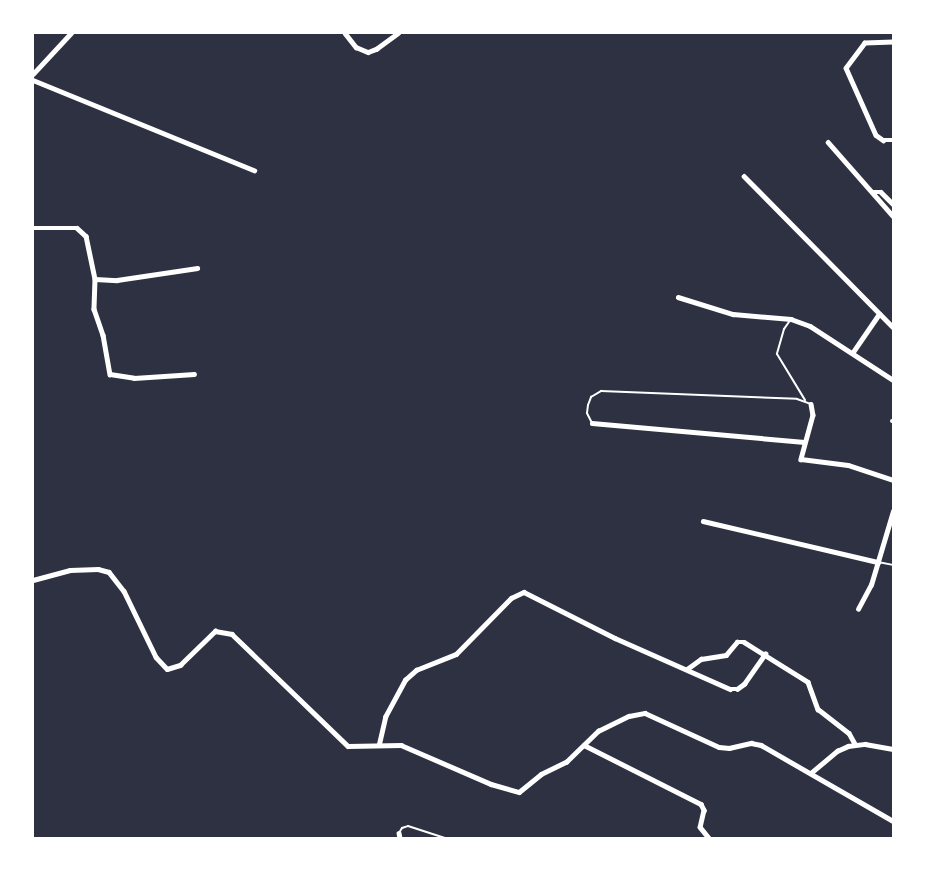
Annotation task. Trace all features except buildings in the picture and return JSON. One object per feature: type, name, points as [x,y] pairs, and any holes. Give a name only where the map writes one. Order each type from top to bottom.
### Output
[{"type":"street","points":[[33,75],[71,33]]},
{"type":"street","points":[[345,33],[356,47],[368,52],[398,33]]},
{"type":"street","points":[[893,42],[865,43],[846,68],[876,135],[879,139],[893,140]]},
{"type":"street","points":[[33,80],[254,170]]},
{"type":"street","points":[[828,142],[893,216]]},
{"type":"street","points":[[744,176],[893,327]]},
{"type":"street","points":[[873,192],[881,192],[893,204]]},
{"type":"street","points":[[33,228],[83,230],[95,279],[94,309],[103,336],[110,374],[134,378],[194,374]]},
{"type":"street","points":[[95,279],[100,281],[197,268]]},
{"type":"street","points":[[678,297],[733,314],[791,320],[810,326],[893,380]]},
{"type":"street","points":[[853,352],[879,314]]},
{"type":"street","points":[[811,404],[813,416],[800,454],[804,461],[848,465],[893,480]]},
{"type":"street","points":[[592,423],[804,442]]},
{"type":"street","points":[[858,609],[871,585],[893,511]]},
{"type":"street","points":[[703,521],[878,562]]},
{"type":"street","points":[[33,580],[70,570],[98,569],[109,572],[124,591],[146,642],[161,665],[167,669],[180,665],[199,648],[209,634],[224,631],[244,644],[344,744],[354,747],[394,743],[513,792],[525,790],[541,774],[566,762],[593,735],[614,723],[645,713],[719,747],[755,743],[812,772],[893,821]]},
{"type":"street","points":[[379,744],[385,717],[405,680],[416,670],[456,654],[512,598],[524,592],[615,638],[730,689],[737,689],[744,684],[765,654]]},
{"type":"street","points":[[687,669],[701,659],[726,655],[741,641],[808,682],[818,709],[849,733],[855,744]]},
{"type":"street","points":[[812,772],[837,751],[855,744],[893,749]]},
{"type":"street","points":[[584,745],[701,804],[704,810],[700,826],[709,838]]},
{"type":"lane","points":[[791,320],[784,329],[777,354],[805,400],[811,404]]},
{"type":"lane","points":[[592,423],[586,413],[588,405],[595,393],[601,391],[805,400]]},
{"type":"lane","points":[[878,562],[893,565]]},
{"type":"lane","points":[[400,835],[402,828],[408,826],[444,838]]}]
